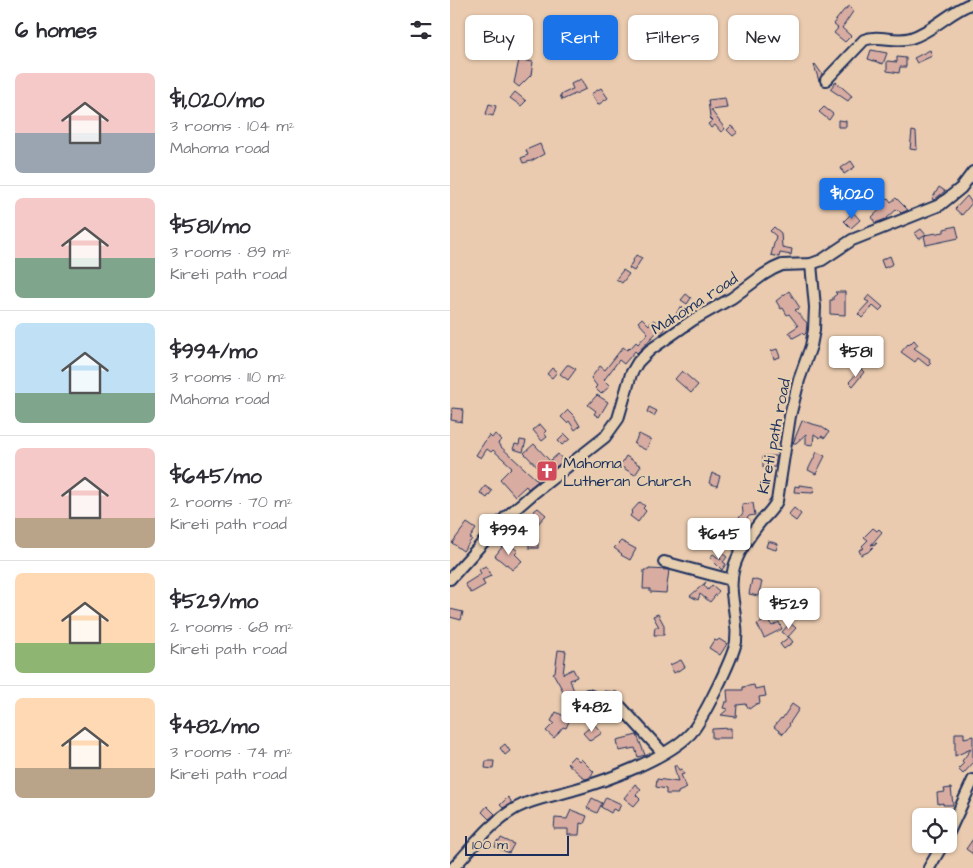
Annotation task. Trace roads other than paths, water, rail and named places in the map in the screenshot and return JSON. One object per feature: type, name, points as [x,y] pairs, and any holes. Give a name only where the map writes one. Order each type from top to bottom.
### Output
[{"type":"street","points":[[826,80],[864,40],[871,37],[897,40],[911,38],[935,27],[973,3]]},
{"type":"street","name":"Mahoma road","points":[[450,579],[506,517],[606,437],[618,419],[631,374],[638,362],[650,350],[693,320],[732,298],[773,269],[782,266],[811,264],[822,260],[852,240],[940,205],[961,188],[973,172]]},
{"type":"street","name":"Kireti path road","points":[[453,868],[499,819],[517,808],[536,799],[572,791],[618,776],[679,744],[701,720],[736,642],[731,580],[742,549],[753,531],[774,508],[777,501],[790,416],[814,330],[815,307],[811,264]]},
{"type":"street","points":[[664,562],[731,580]]},
{"type":"street","points":[[588,695],[621,707],[663,753]]},
{"type":"street","points":[[957,815],[973,780]]},
{"type":"street","points":[[930,868],[938,853]]},
{"type":"place","name":"Mahoma Lutheran Church","points":[[547,471]]}]
